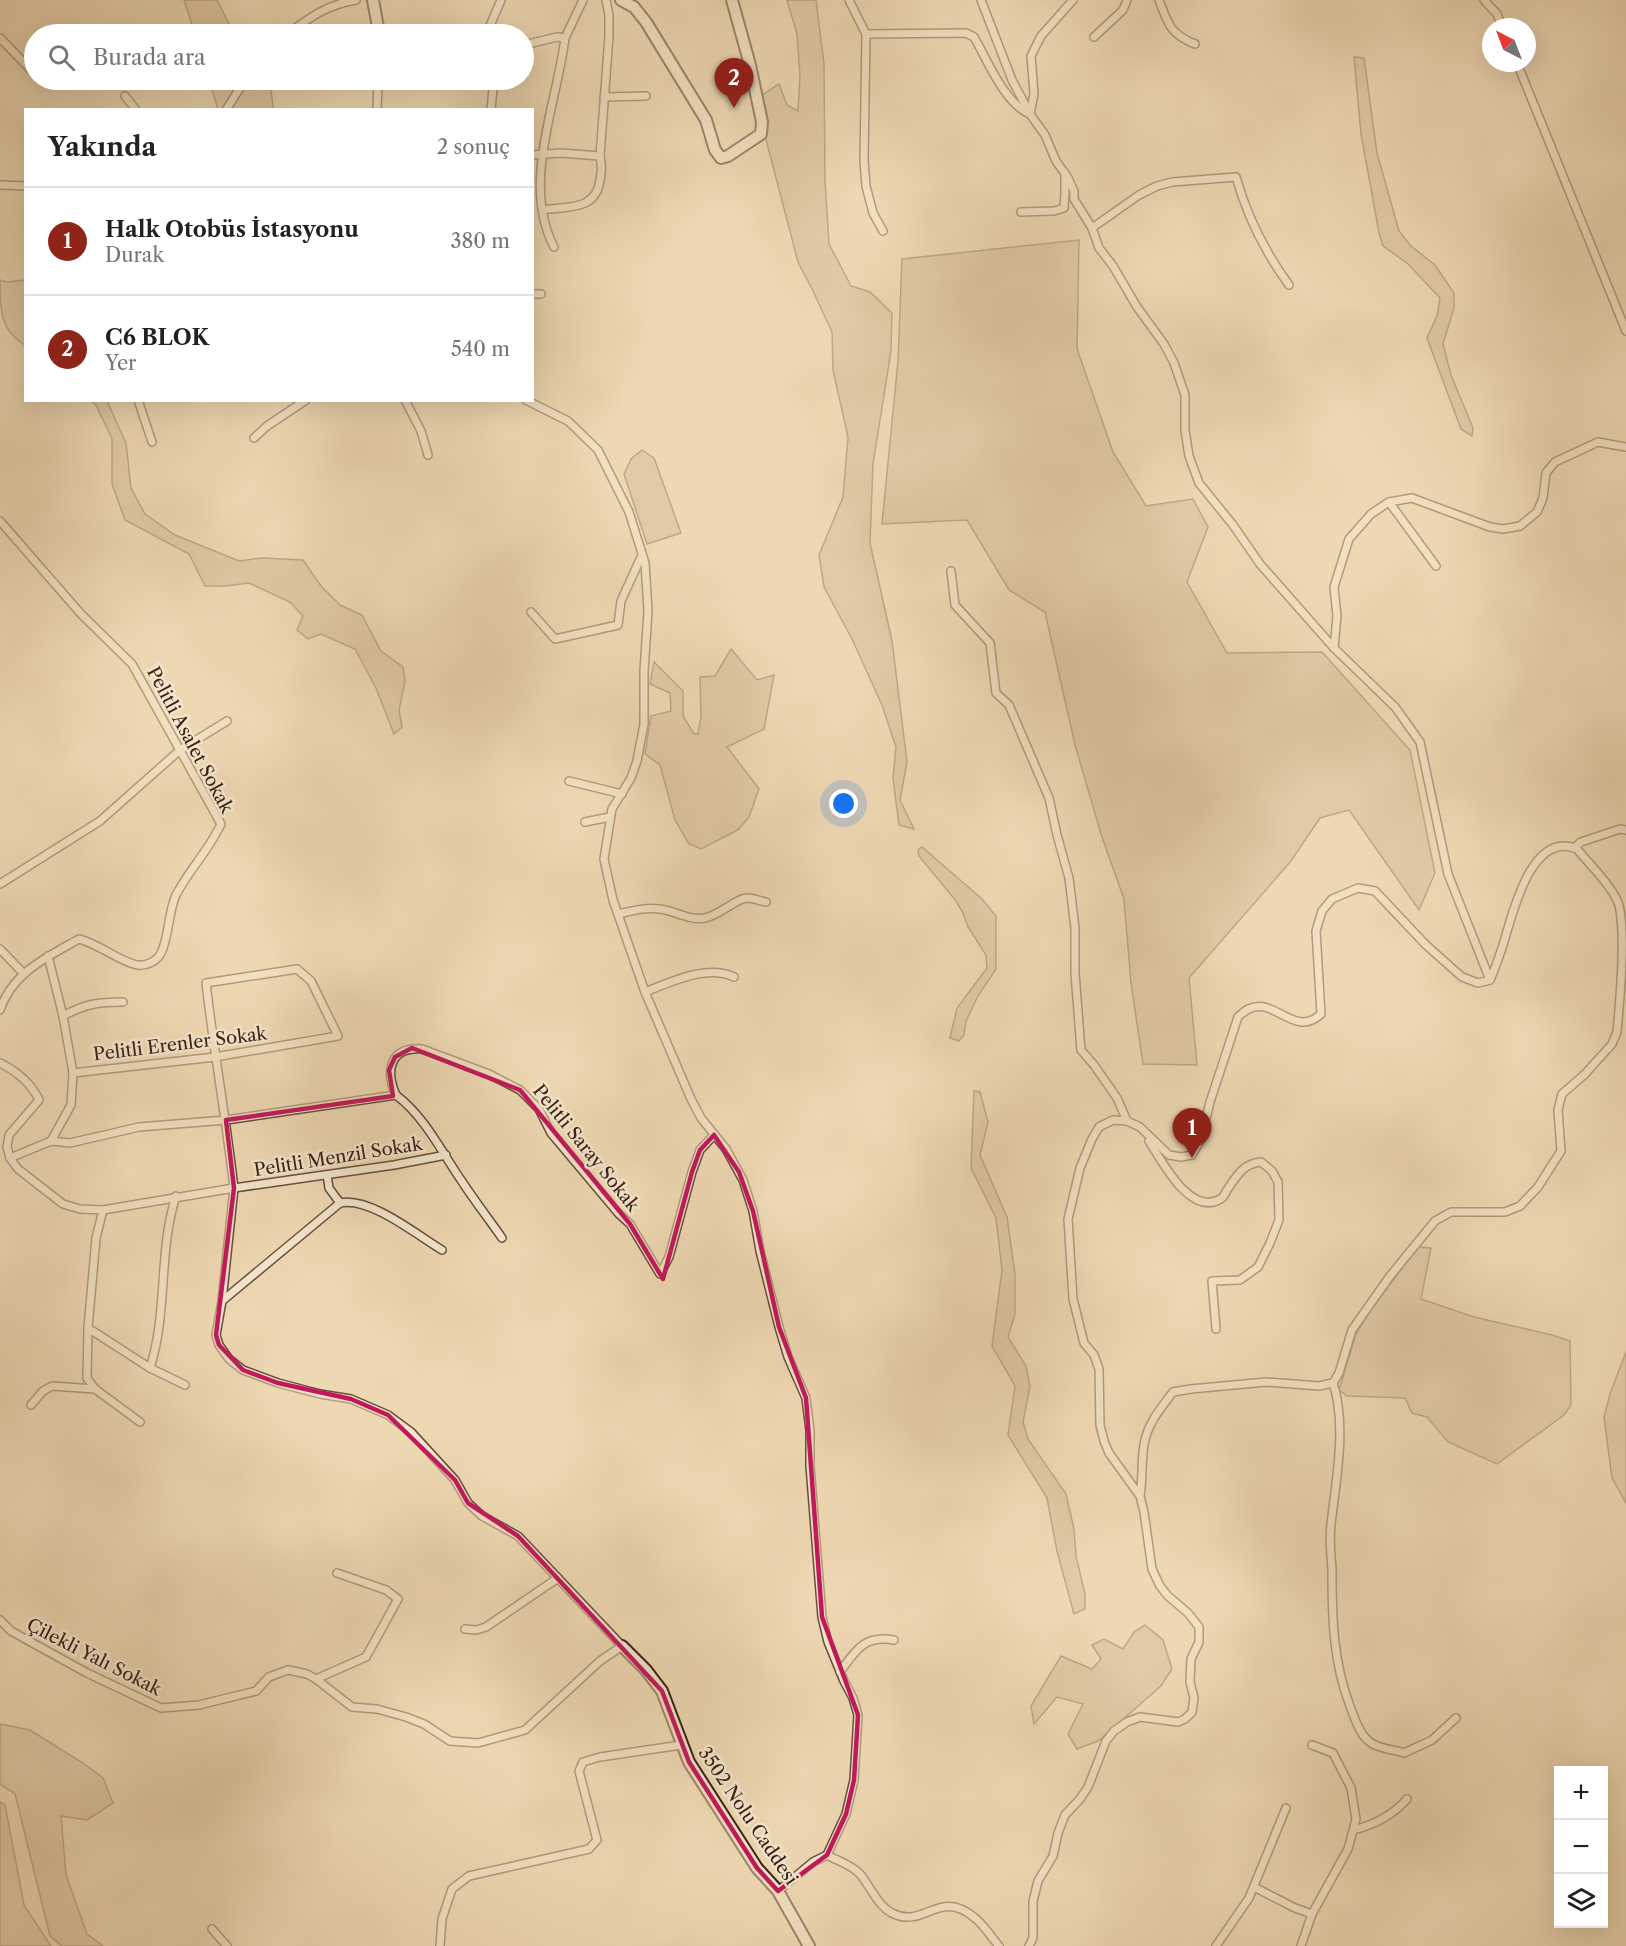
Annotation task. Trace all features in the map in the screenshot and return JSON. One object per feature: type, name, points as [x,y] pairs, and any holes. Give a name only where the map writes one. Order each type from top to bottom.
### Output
[{"type":"street","points":[[301,24],[329,6],[356,0]]},
{"type":"street","points":[[373,0],[377,24]]},
{"type":"street","points":[[491,24],[501,0]]},
{"type":"street","points":[[554,247],[548,236],[541,198],[541,154],[552,113],[565,38],[583,0]]},
{"type":"street","points":[[543,210],[592,200],[598,192],[602,166],[600,156],[609,15],[606,0]]},
{"type":"street","points":[[621,0],[634,8],[652,31],[706,120],[715,150],[721,158],[729,156],[761,134],[762,122],[750,65],[732,0]]},
{"type":"street","points":[[849,0],[866,34],[864,161],[866,186],[873,213],[883,231]]},
{"type":"street","points":[[981,0],[1006,68],[1030,114],[1045,135],[1056,161],[1065,173],[1074,192],[1074,199],[1092,228],[1099,248],[1164,344],[1174,363],[1185,395],[1186,439],[1199,483],[1233,525],[1260,564],[1334,648],[1395,706],[1419,742],[1448,874],[1490,980]]},
{"type":"street","points":[[1030,114],[1034,94],[1031,56],[1041,36],[1073,0]]},
{"type":"street","points":[[1094,37],[1123,10],[1127,0]]},
{"type":"street","points":[[1159,0],[1174,32],[1195,44]]},
{"type":"street","points":[[1484,0],[1499,18]]},
{"type":"street","points":[[866,34],[966,33],[974,37],[1007,96],[1020,110],[1030,114]]},
{"type":"street","points":[[534,42],[557,36],[565,38]]},
{"type":"street","points":[[0,38],[24,63]]},
{"type":"street","points":[[1521,72],[1626,331]]},
{"type":"street","points":[[227,108],[239,90]]},
{"type":"street","points":[[377,108],[378,90]]},
{"type":"street","points":[[491,108],[493,90]]},
{"type":"street","points":[[125,96],[134,108]]},
{"type":"street","points":[[604,97],[646,96]]},
{"type":"street","points":[[534,155],[569,153],[600,156]]},
{"type":"street","points":[[1021,212],[1054,211],[1064,208],[1065,173]]},
{"type":"street","points":[[1092,228],[1131,200],[1157,186],[1172,182],[1236,177],[1245,207],[1273,262],[1289,285]]},
{"type":"street","points":[[0,185],[24,186]]},
{"type":"street","points":[[139,402],[152,442]]},
{"type":"street","points":[[254,438],[267,426],[303,402]]},
{"type":"street","points":[[406,402],[421,431],[428,455]]},
{"type":"street","points":[[530,402],[568,421],[598,450],[629,512],[645,563],[648,611],[644,671],[644,724],[637,761],[622,794],[612,809],[604,859],[608,880],[645,992],[691,1099],[701,1118],[726,1149],[743,1180],[753,1211],[760,1251],[779,1327],[788,1357],[806,1398],[822,1617],[828,1641],[853,1698],[858,1715],[858,1733],[854,1780],[846,1814],[827,1856],[813,1862],[778,1890]]},
{"type":"street","points":[[1334,648],[1337,616],[1334,587],[1349,539],[1371,514],[1389,502],[1412,498],[1490,527],[1503,530],[1520,526],[1537,512],[1544,498],[1546,473],[1555,462],[1598,442],[1626,447]]},
{"type":"street","points":[[1389,502],[1436,566]]},
{"type":"street","name":"Pelitli Asalet Sokak","points":[[0,521],[81,614],[132,664],[221,824],[176,894],[161,953],[156,959],[149,964],[136,965],[88,941],[79,939],[23,973],[9,992],[0,1011]]},
{"type":"street","points":[[531,612],[555,639],[618,625],[621,601],[642,555]]},
{"type":"street","points":[[951,571],[955,605],[990,643],[996,693],[1009,705],[1050,798],[1057,835],[1070,878],[1075,928],[1074,973],[1081,1050],[1117,1098],[1127,1121]]},
{"type":"street","points":[[0,884],[100,821],[180,750],[227,722]]},
{"type":"street","points":[[569,781],[622,794]]},
{"type":"street","points":[[585,822],[610,818]]},
{"type":"street","points":[[1574,848],[1581,842],[1620,829],[1626,830]]},
{"type":"street","points":[[1140,1496],[1144,1443],[1154,1418],[1173,1392],[1266,1382],[1319,1386],[1333,1383],[1339,1373],[1352,1330],[1390,1276],[1435,1221],[1451,1212],[1505,1212],[1520,1206],[1538,1187],[1561,1151],[1558,1110],[1562,1094],[1585,1074],[1611,1044],[1617,1032],[1624,963],[1623,926],[1619,905],[1614,895],[1577,849],[1561,846],[1549,851],[1534,864],[1520,892],[1490,980]]},
{"type":"street","points":[[1029,1946],[1033,1938],[1033,1901],[1038,1881],[1053,1856],[1065,1815],[1088,1787],[1106,1741],[1114,1731],[1140,1717],[1178,1722],[1192,1712],[1194,1698],[1190,1682],[1191,1659],[1199,1642],[1199,1627],[1188,1612],[1168,1596],[1152,1569],[1140,1496],[1109,1453],[1104,1441],[1100,1425],[1099,1369],[1094,1356],[1084,1343],[1077,1323],[1073,1299],[1068,1219],[1080,1168],[1092,1139],[1099,1127],[1113,1120],[1127,1121],[1141,1129],[1169,1155],[1181,1157],[1192,1155],[1201,1140],[1210,1102],[1238,1017],[1246,1009],[1253,1007],[1268,1007],[1286,1018],[1303,1022],[1313,1021],[1321,1014],[1316,930],[1322,911],[1332,899],[1358,888],[1375,891],[1426,945],[1462,977],[1478,983],[1490,980]]},
{"type":"street","points":[[618,914],[641,908],[662,909],[683,917],[704,918],[721,913],[733,903],[746,898],[766,902]]},
{"type":"street","points":[[0,949],[23,973]]},
{"type":"street","name":"Pelitli Erenler Sokak","points":[[48,956],[63,1016],[73,1073],[215,1057],[338,1036],[311,981],[297,969],[206,983],[215,1057]]},
{"type":"street","points":[[645,992],[694,975],[723,972],[734,977]]},
{"type":"street","points":[[63,1016],[81,1007],[107,1002],[123,1002]]},
{"type":"street","name":"Pelitli Saray Sokak","points":[[396,1095],[391,1085],[389,1070],[395,1057],[404,1050],[412,1048],[422,1049],[489,1074],[520,1090],[538,1109],[551,1133],[630,1224],[660,1274],[669,1257],[700,1150],[714,1135]]},
{"type":"street","points":[[215,1057],[226,1120],[234,1188],[222,1301],[216,1335],[219,1345],[229,1359],[243,1370],[278,1383],[351,1399],[388,1415],[411,1431],[455,1480],[468,1503],[482,1516],[518,1536],[622,1646]]},
{"type":"street","points":[[0,1063],[25,1079],[39,1100],[9,1135],[7,1147],[10,1158],[51,1141],[70,1143],[140,1126],[226,1120],[396,1095],[406,1103],[446,1155],[460,1179],[502,1238]]},
{"type":"street","points":[[51,1141],[71,1105],[73,1073]]},
{"type":"street","points":[[1141,1129],[1175,1182],[1194,1199],[1209,1202],[1223,1198],[1244,1167],[1252,1163],[1261,1162],[1272,1171],[1278,1182],[1279,1220],[1258,1267],[1240,1280],[1212,1281],[1216,1329]]},
{"type":"street","name":"Pelitli Menzil Sokak","points":[[10,1158],[18,1169],[63,1204],[80,1209],[103,1210],[176,1196],[394,1165],[446,1155]]},
{"type":"street","points":[[327,1174],[329,1188],[340,1203]]},
{"type":"street","points":[[150,1368],[163,1301],[169,1218],[176,1196]]},
{"type":"street","points":[[222,1301],[340,1203],[357,1203],[383,1213],[442,1250]]},
{"type":"street","points":[[103,1210],[96,1238],[88,1328],[87,1378],[95,1389],[140,1422]]},
{"type":"street","points":[[88,1328],[150,1368],[185,1385]]},
{"type":"street","points":[[1333,1383],[1339,1399],[1340,1417],[1337,1489],[1331,1527],[1333,1626],[1340,1677],[1348,1701],[1359,1728],[1372,1744],[1404,1753],[1432,1740],[1456,1718]]},
{"type":"street","points":[[31,1405],[43,1391],[52,1386],[95,1389]]},
{"type":"street","points":[[316,1679],[366,1657],[398,1599],[386,1590],[337,1573]]},
{"type":"street","points":[[465,1629],[476,1630],[486,1627],[558,1578]]},
{"type":"street","name":"Çilekli Yalı Sokak","points":[[0,1620],[11,1631],[87,1673],[161,1708],[199,1705],[256,1691],[269,1677],[288,1670],[308,1674],[352,1707],[377,1709],[406,1717],[424,1724],[450,1741],[478,1743],[525,1730],[600,1661],[622,1646]]},
{"type":"street","points":[[840,1672],[855,1652],[867,1641],[880,1638],[894,1640]]},
{"type":"street","name":"3502 Nolu Caddesi","points":[[622,1646],[646,1670],[662,1691],[689,1762],[751,1859],[765,1878],[778,1890],[809,1946]]},
{"type":"street","points":[[440,1946],[442,1919],[452,1889],[470,1876],[589,1849],[597,1840],[579,1771],[583,1762],[600,1757],[681,1745]]},
{"type":"street","points":[[1301,1946],[1311,1914],[1348,1849],[1356,1819],[1351,1788],[1333,1753],[1312,1745]]},
{"type":"street","points":[[1354,1830],[1382,1820],[1397,1810],[1407,1799]]},
{"type":"street","points":[[1216,1946],[1250,1898],[1286,1808]]},
{"type":"street","points":[[827,1856],[858,1872],[890,1912],[904,1918],[916,1917],[947,1905],[963,1910],[976,1918],[999,1946]]},
{"type":"street","points":[[1254,1887],[1311,1914]]},
{"type":"street","points":[[212,1929],[227,1946]]},
{"type":"highlighted area","points":[[412,1048],[520,1090],[630,1224],[663,1279],[692,1172],[700,1150],[714,1135],[739,1172],[753,1211],[779,1327],[806,1398],[822,1617],[858,1715],[854,1780],[846,1814],[827,1855],[778,1891],[757,1868],[689,1762],[662,1691],[518,1536],[468,1503],[455,1480],[388,1415],[351,1399],[278,1383],[243,1370],[219,1345],[216,1335],[234,1188],[226,1120],[393,1096],[389,1070],[395,1057]]},
{"type":"shaded area","points":[[184,0],[217,0],[229,24],[192,24]]},
{"type":"shaded area","points":[[787,0],[816,0],[824,64],[825,182],[829,244],[851,286],[870,292],[892,313],[891,351],[873,464],[870,543],[892,641],[907,762],[900,800],[914,829],[899,825],[893,778],[896,747],[882,705],[852,639],[824,587],[819,555],[843,497],[848,437],[833,370],[832,332],[798,262],[764,132],[762,95],[779,84],[787,105],[798,111],[800,76],[797,34]]},
{"type":"shaded area","points":[[1354,57],[1364,58],[1377,153],[1399,231],[1411,246],[1435,265],[1454,293],[1454,308],[1443,344],[1451,375],[1473,428],[1472,436],[1461,429],[1427,338],[1437,316],[1440,298],[1408,264],[1383,246],[1361,134]]},
{"type":"shaded area","points":[[212,90],[271,90],[272,108],[218,108]]},
{"type":"shaded area","points":[[1079,240],[1077,349],[1113,452],[1146,506],[1193,499],[1208,527],[1187,582],[1227,653],[1322,652],[1410,750],[1435,873],[1419,910],[1349,810],[1320,818],[1291,861],[1189,978],[1197,1065],[1143,1064],[1131,983],[1124,899],[1102,837],[1075,745],[1045,612],[1009,590],[967,520],[882,524],[898,361],[902,259]]},
{"type":"shaded area","points":[[0,280],[7,282],[24,280],[24,344],[6,326],[0,301]]},
{"type":"shaded area","points":[[92,402],[107,402],[126,443],[131,488],[145,514],[175,535],[239,561],[262,558],[303,560],[321,586],[340,605],[362,615],[381,651],[403,667],[405,681],[399,710],[402,727],[394,734],[376,688],[355,649],[321,634],[308,639],[297,630],[303,616],[290,602],[249,583],[205,586],[189,554],[125,520],[112,484],[112,439],[96,405]]},
{"type":"shaded area","points":[[642,450],[654,458],[681,533],[647,544],[624,474],[631,459]]},
{"type":"shaded area","points":[[731,649],[757,680],[774,675],[764,729],[727,747],[759,789],[749,817],[738,830],[701,849],[689,844],[675,820],[660,765],[645,754],[651,716],[671,711],[670,693],[650,684],[654,662],[683,691],[683,716],[694,734],[698,734],[701,716],[700,677],[715,676]]},
{"type":"shaded area","points":[[922,847],[982,899],[996,916],[996,969],[978,996],[966,1021],[964,1035],[959,1041],[950,1038],[957,1008],[987,968],[986,955],[968,927],[956,901],[919,856],[918,850]]},
{"type":"shaded area","points":[[974,1091],[980,1092],[988,1122],[980,1155],[1007,1217],[1015,1274],[1015,1314],[1008,1337],[1026,1366],[1030,1387],[1023,1422],[1028,1439],[1066,1494],[1074,1529],[1076,1556],[1085,1594],[1085,1609],[1074,1614],[1057,1551],[1047,1498],[1008,1435],[1015,1386],[992,1346],[1002,1270],[996,1218],[971,1168]]},
{"type":"shaded area","points":[[1418,1247],[1431,1248],[1421,1299],[1474,1317],[1570,1341],[1571,1405],[1564,1415],[1497,1464],[1448,1442],[1427,1417],[1412,1413],[1405,1398],[1347,1396],[1339,1390],[1356,1334],[1370,1311]]},
{"type":"shaded area","points":[[1626,1352],[1626,1503],[1612,1478],[1604,1417]]},
{"type":"shaded area","points":[[1145,1625],[1163,1640],[1172,1669],[1161,1686],[1098,1741],[1077,1749],[1068,1734],[1083,1704],[1057,1697],[1034,1724],[1031,1706],[1061,1656],[1092,1669],[1101,1659],[1092,1645],[1104,1639],[1123,1649],[1134,1632]]},
{"type":"shaded area","points":[[0,1724],[30,1730],[103,1778],[113,1803],[87,1820],[61,1816],[66,1875],[87,1934],[103,1946],[62,1946],[50,1936],[15,1794],[0,1784]]},
{"type":"shaded area","points":[[0,1802],[5,1805],[24,1905],[51,1946],[0,1946]]},
{"type":"place","name":"C6 BLOK","points":[[734,108]]},
{"type":"place","name":"Halk Otobüs İstasyonu","points":[[1192,1158]]}]
